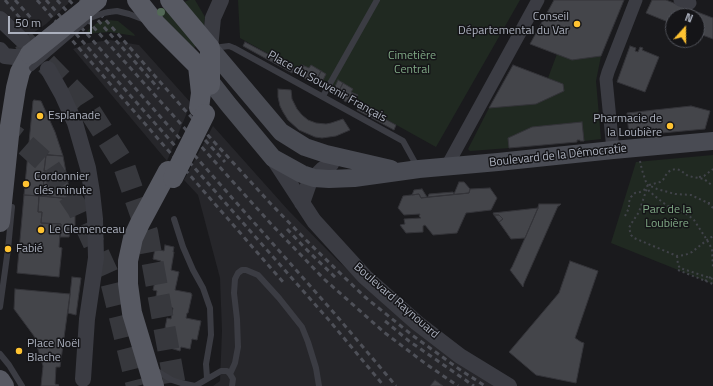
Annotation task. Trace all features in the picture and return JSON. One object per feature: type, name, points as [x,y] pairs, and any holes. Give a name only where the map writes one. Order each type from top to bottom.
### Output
[{"type":"main road","points":[[136,0],[156,24],[204,73]]},
{"type":"main road","points":[[158,381],[136,294],[136,264],[139,246],[144,230],[171,174],[210,107],[201,92],[210,48],[170,0]]},
{"type":"main road","points":[[0,222],[5,123],[16,88],[21,62],[101,3]]},
{"type":"main road","name":"Boulevard de la Démocratie","points":[[210,48],[281,132],[305,146],[330,155],[411,170]]},
{"type":"main road","name":"Boulevard de la Démocratie","points":[[204,73],[210,107],[273,158],[302,174],[314,178],[354,178],[446,166],[713,141]]},
{"type":"main road","points":[[0,380],[4,386]]},
{"type":"street","points":[[210,48],[213,18],[221,0]]},
{"type":"street","points":[[446,166],[538,0]]},
{"type":"street","points":[[613,150],[606,79],[636,0]]},
{"type":"street","points":[[0,19],[21,62],[62,94],[75,123],[88,168],[95,219],[96,258],[88,319],[83,379]]},
{"type":"street","points":[[302,203],[309,183],[323,169],[331,164],[332,162],[330,155]]},
{"type":"street","name":"Boulevard Raynouard","points":[[273,158],[314,221],[365,277],[418,323],[460,356],[509,386]]},
{"type":"lane","points":[[323,96],[377,0]]},
{"type":"lane","points":[[101,3],[117,12],[129,14],[156,24]]},
{"type":"lane","name":"Place du Souvenir Français","points":[[210,48],[229,46],[403,141],[411,170]]},
{"type":"lane","points":[[0,307],[8,249],[12,203]]},
{"type":"lane","points":[[174,219],[183,247],[203,288],[210,308],[211,335],[206,364],[207,378]]},
{"type":"lane","points":[[230,374],[235,363],[238,347],[234,292],[235,279],[242,270],[246,270],[258,275],[302,327],[316,368],[319,386]]},
{"type":"lane","points":[[0,354],[9,364],[22,386]]},
{"type":"lane","points":[[158,381],[172,380],[195,386],[221,371],[227,371],[233,379],[232,386]]},
{"type":"path","points":[[640,161],[649,191],[668,206],[682,211],[694,220],[707,240],[712,252],[713,269]]},
{"type":"path","points":[[698,177],[704,176],[713,169]]},
{"type":"path","points":[[626,216],[631,197],[635,193],[644,190],[648,185],[663,180],[667,173],[671,170],[680,170],[688,176],[704,179],[713,186]]},
{"type":"path","points":[[648,185],[675,194],[691,195],[708,203],[713,208]]},
{"type":"path","points":[[648,185],[639,212],[629,228],[631,235],[634,238],[677,256],[692,252],[713,236]]},
{"type":"path","points":[[645,194],[649,191],[657,189]]},
{"type":"path","points":[[708,203],[713,203]]},
{"type":"path","points":[[677,256],[678,265],[680,268],[713,279]]},
{"type":"path","points":[[678,270],[713,284]]},
{"type":"path","points":[[704,281],[713,275]]},
{"type":"shaded area","points":[[0,0],[72,0],[46,24],[26,38],[0,15]]},
{"type":"shaded area","points":[[110,40],[139,45],[191,103],[167,161],[73,49],[88,43]]},
{"type":"shaded area","points":[[213,126],[288,210],[337,260],[374,294],[499,386],[213,386],[220,381],[222,331],[220,278],[198,195],[184,180]]},
{"type":"green space","points":[[195,0],[205,17],[204,27],[184,2]]},
{"type":"green space","name":"Cimetière Central","points":[[238,0],[520,0],[436,147],[240,38]]},
{"type":"green space","points":[[163,8],[167,10],[195,44],[194,48],[157,12]]},
{"type":"green space","points":[[108,20],[118,21],[135,36],[110,32],[87,33],[88,30],[97,23]]},
{"type":"green space","points":[[557,54],[572,60],[601,56],[596,81],[601,139],[584,141],[582,122],[532,127],[508,138],[509,148],[470,151],[468,149],[489,108],[536,104],[564,91],[563,84],[548,78]]},
{"type":"green space","name":"Parc de la Loubière","points":[[713,155],[713,284],[611,243],[636,162]]},
{"type":"building","name":"Conseil Départemental du Var","points":[[554,0],[624,0],[601,56],[572,60],[530,44]]},
{"type":"building","points":[[652,0],[666,0],[687,8],[665,8],[665,21],[646,13]]},
{"type":"building","points":[[705,15],[713,18],[713,39],[705,36]]},
{"type":"building","points":[[245,42],[294,68],[292,73],[243,46]]},
{"type":"building","points":[[630,46],[636,48],[635,51],[638,52],[640,47],[643,48],[642,50],[659,57],[645,92],[617,82]]},
{"type":"building","points":[[302,65],[309,68],[311,65],[321,71],[314,84],[304,78],[306,75],[299,71]]},
{"type":"building","name":"Conseil Départemental du Var","points":[[513,65],[563,84],[564,91],[536,104],[489,108]]},
{"type":"building","points":[[321,71],[326,74],[322,82],[317,79]]},
{"type":"building","points":[[338,80],[343,83],[339,91],[334,89]]},
{"type":"building","points":[[343,83],[353,89],[351,92],[358,95],[354,102],[348,99],[346,102],[336,96]]},
{"type":"building","points":[[278,89],[291,90],[292,99],[297,109],[308,120],[326,124],[343,119],[350,130],[336,136],[322,138],[315,137],[299,130],[288,120],[283,112],[278,97]]},
{"type":"building","name":"Esplanade","points":[[34,100],[41,101],[55,132],[63,156],[28,153]]},
{"type":"building","points":[[359,105],[396,125],[394,130],[357,110]]},
{"type":"building","points":[[691,106],[710,111],[705,129],[629,136],[627,113]]},
{"type":"building","points":[[582,122],[584,141],[577,140],[577,142],[509,148],[508,138],[532,127]]},
{"type":"building","points":[[28,153],[46,155],[44,171],[46,171],[46,179],[44,179],[42,196],[24,195]]},
{"type":"building","points":[[46,155],[63,156],[71,199],[42,196],[44,179],[46,179],[46,171],[44,171]]},
{"type":"building","points":[[459,182],[464,182],[470,189],[469,193],[428,197],[429,194],[453,192],[454,194]]},
{"type":"building","points":[[490,188],[497,198],[491,210],[466,213],[457,233],[433,235],[425,225],[423,226],[423,232],[406,233],[400,225],[405,224],[404,219],[421,218],[419,216],[420,214],[404,215],[398,208],[403,196],[419,194],[421,198],[469,193],[470,189]]},
{"type":"building","points":[[422,189],[427,197],[421,198],[419,194],[412,195],[414,190]]},
{"type":"building","name":"Le Clemenceau","points":[[24,195],[39,196],[38,212],[42,212],[41,223],[61,224],[59,247],[62,248],[59,277],[17,273]]},
{"type":"building","points":[[39,196],[73,199],[75,231],[70,231],[69,237],[60,237],[61,224],[41,223],[42,212],[38,212]]},
{"type":"building","points":[[539,204],[561,204],[558,206],[523,287],[510,270]]},
{"type":"building","points":[[538,208],[525,238],[511,239],[499,222],[503,219],[499,215],[494,215],[493,213]]},
{"type":"building","points":[[494,215],[499,215],[503,219],[499,222]]},
{"type":"building","points":[[165,245],[174,247],[171,270],[179,272],[175,290],[191,293],[192,295],[186,318],[201,321],[197,340],[192,339],[190,349],[181,347],[180,351],[170,348],[171,341],[167,341],[169,329],[165,328],[167,318],[171,319],[173,308],[164,306],[164,310],[154,307],[157,291],[153,290],[155,281],[151,281],[153,270],[159,271],[161,261],[153,259],[155,249],[164,251]]},
{"type":"building","points":[[570,261],[598,271],[575,338],[584,343],[576,383],[536,375],[509,352],[559,293]]},
{"type":"building","points":[[72,277],[81,278],[76,315],[68,313]]},
{"type":"building","points":[[15,289],[70,294],[60,367],[56,367],[55,384],[59,385],[58,386],[41,386],[43,366],[34,336],[14,309]]},
{"type":"building","points":[[435,380],[443,386],[430,386]]},
{"type":"tunnel","points":[[23,40],[84,102],[123,163],[147,232],[175,386]]},
{"type":"tunnel","points":[[0,125],[20,140],[48,165],[78,209],[111,281],[137,386]]},
{"type":"railway","points":[[5,0],[24,23]]},
{"type":"railway","points":[[15,0],[32,19]]},
{"type":"railway","points":[[37,0],[283,282]]},
{"type":"railway","points":[[46,0],[328,319],[384,386]]},
{"type":"railway","points":[[57,0],[335,314],[396,386]]},
{"type":"railway","points":[[69,0],[272,225],[324,279],[385,333],[458,386]]},
{"type":"railway","points":[[80,0],[159,89]]},
{"type":"railway","points":[[88,0],[183,108],[271,204],[344,277],[365,297],[412,335],[485,386]]},
{"type":"railway","points":[[205,140],[225,162]]},
{"type":"railway","points":[[287,229],[337,279]]},
{"type":"railway","points":[[385,321],[409,341],[474,386]]},
{"type":"place","name":"Conseil Départemental du Var","points":[[577,24]]},
{"type":"place","name":"Esplanade","points":[[40,116]]},
{"type":"place","name":"Pharmacie de la Loubière","points":[[670,126]]},
{"type":"place","name":"Cordonnier clés minute","points":[[26,184]]},
{"type":"place","name":"Le Clemenceau","points":[[41,230]]},
{"type":"place","name":"Fabié","points":[[8,249]]},
{"type":"place","name":"Place Noël Blache","points":[[19,351]]}]
